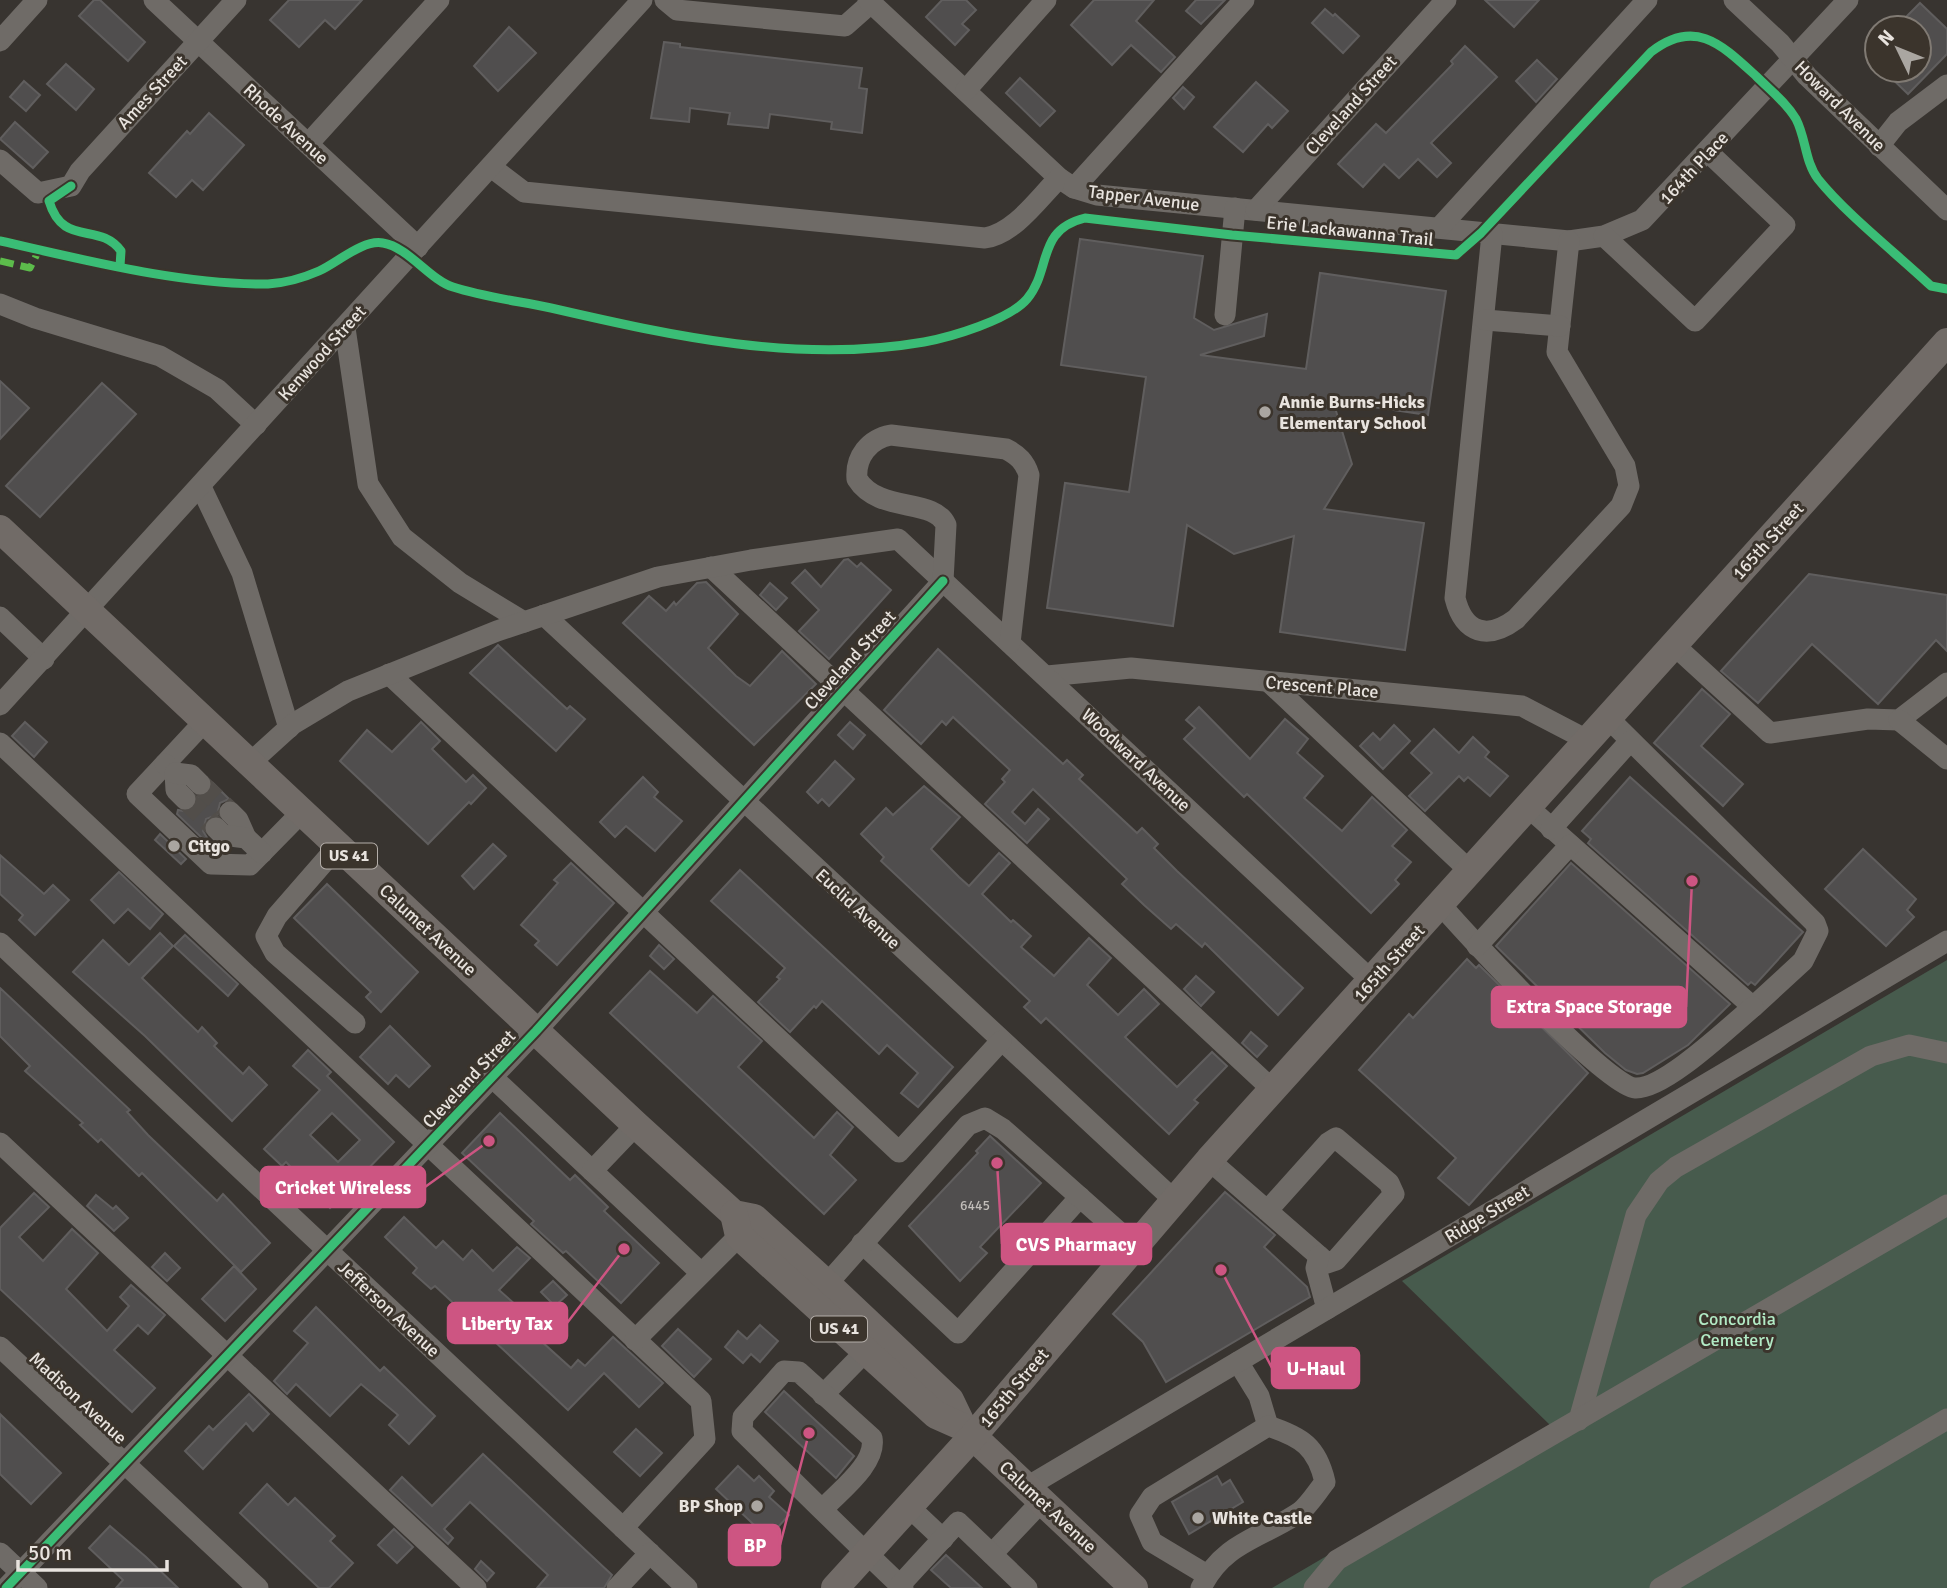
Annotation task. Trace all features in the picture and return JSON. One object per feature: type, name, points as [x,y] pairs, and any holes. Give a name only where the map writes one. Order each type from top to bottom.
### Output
[{"type":"main road","name":"165th Street","points":[[835,1588],[909,1507],[968,1432],[1209,1160],[1675,646],[1947,341]]},
{"type":"main road","name":"Calumet Avenue","points":[[0,529],[636,1125],[864,1353],[936,1415],[968,1432],[1035,1494],[1119,1583]]},
{"type":"main road","name":"Calumet Avenue","points":[[737,1225],[754,1218],[950,1400],[968,1432]]},
{"type":"street","points":[[0,41],[37,0]]},
{"type":"street","name":"Rhode Avenue","points":[[154,0],[418,247]]},
{"type":"street","name":"Ames Street","points":[[0,160],[38,193],[71,186],[80,171],[236,0]]},
{"type":"street","points":[[308,144],[439,0]]},
{"type":"street","name":"Kenwood Street","points":[[0,705],[88,612],[642,0]]},
{"type":"street","points":[[665,0],[677,10],[845,26],[870,2]]},
{"type":"street","points":[[965,90],[1046,0]]},
{"type":"street","points":[[491,167],[524,192],[985,238],[998,236],[1067,183],[1244,0]]},
{"type":"street","name":"Cleveland Street","points":[[1245,209],[1446,0]]},
{"type":"street","points":[[1439,229],[1647,0]]},
{"type":"street","name":"Howard Avenue","points":[[1734,0],[1947,211]]},
{"type":"street","name":"164th Place","points":[[1492,234],[1569,241],[1604,236],[1643,220],[1848,0]]},
{"type":"street","name":"Tapper Avenue","points":[[870,2],[1067,183],[1097,195],[1492,234]]},
{"type":"street","points":[[1879,146],[1898,122],[1943,93]]},
{"type":"street","points":[[1604,236],[1695,321],[1785,225],[1708,152]]},
{"type":"street","points":[[1225,316],[1245,209]]},
{"type":"street","points":[[1492,234],[1455,598],[1469,624],[1487,632],[1497,632],[1516,619],[1620,506],[1629,486],[1625,466],[1557,352],[1569,241]]},
{"type":"street","points":[[0,304],[35,318],[160,356],[217,389],[256,425]]},
{"type":"street","points":[[1485,320],[1560,326]]},
{"type":"street","name":"Euclid Avenue","points":[[345,328],[368,484],[402,537],[460,583],[534,619],[743,802],[1174,1200]]},
{"type":"street","points":[[943,581],[944,519],[933,512],[876,499],[857,480],[856,470],[862,453],[884,436],[1006,449],[1016,453],[1027,467],[1029,475],[1010,643]]},
{"type":"street","points":[[201,487],[242,573],[289,728]]},
{"type":"street","name":"Woodward Avenue","points":[[711,567],[898,539],[1372,981]]},
{"type":"street","points":[[250,763],[289,728],[348,691],[534,619],[658,577],[711,567],[1273,1090]]},
{"type":"street","name":"Cleveland Street","points":[[6,1588],[536,1031],[943,581]]},
{"type":"street","points":[[0,617],[44,659]]},
{"type":"street","points":[[1675,646],[1770,733],[1868,719],[1899,720],[1947,760]]},
{"type":"street","name":"Crescent Place","points":[[1047,676],[1131,668],[1522,706],[1589,741]]},
{"type":"street","points":[[389,674],[899,1152],[1001,1041]]},
{"type":"street","points":[[1269,682],[1471,872]]},
{"type":"street","points":[[1899,720],[1947,683]]},
{"type":"street","points":[[1441,905],[1477,946],[1591,1059],[1627,1086],[1636,1088],[1653,1084],[1690,1060],[1803,961],[1818,931],[1815,923],[1609,719]]},
{"type":"street","points":[[205,721],[170,768],[137,794],[211,864],[250,866],[254,846],[302,812]]},
{"type":"street","points":[[1551,829],[1630,741]]},
{"type":"street","points":[[0,743],[701,1401],[705,1439],[623,1528]]},
{"type":"street","points":[[170,768],[176,790],[193,791]]},
{"type":"street","points":[[1529,808],[1753,1007]]},
{"type":"street","points":[[223,820],[223,835],[254,846]]},
{"type":"street","points":[[1477,946],[1570,845]]},
{"type":"street","points":[[338,846],[276,916],[266,936],[275,953],[355,1023]]},
{"type":"street","name":"Ridge Street","points":[[992,1554],[1035,1494],[1238,1362],[1947,941]]},
{"type":"street","name":"Jefferson Avenue","points":[[0,943],[687,1588]]},
{"type":"street","points":[[1579,1420],[1636,1215],[1659,1181],[1676,1167],[1871,1056],[1909,1045],[1947,1053]]},
{"type":"street","points":[[492,1077],[700,1272]]},
{"type":"street","points":[[827,1284],[968,1125],[985,1118],[1003,1129],[1135,1246]]},
{"type":"street","points":[[592,1171],[636,1125]]},
{"type":"street","points":[[1209,1160],[1326,1263],[1336,1260],[1394,1194],[1389,1183],[1336,1138],[1328,1143],[1268,1211]]},
{"type":"street","points":[[0,1143],[476,1588]]},
{"type":"street","points":[[862,1243],[958,1333],[1080,1197]]},
{"type":"street","points":[[1314,1588],[1337,1560],[1947,1205]]},
{"type":"street","points":[[635,1339],[700,1272],[737,1225]]},
{"type":"street","points":[[1319,1256],[1316,1268],[1327,1309]]},
{"type":"street","name":"Madison Avenue","points":[[0,1347],[258,1588]]},
{"type":"street","points":[[824,1395],[864,1353]]},
{"type":"street","points":[[1238,1362],[1259,1396],[1268,1426]]},
{"type":"street","points":[[822,1510],[868,1459],[874,1448],[872,1438],[799,1372],[784,1371],[743,1416],[742,1431],[822,1510],[867,1554],[902,1587],[958,1522],[1027,1588]]},
{"type":"street","points":[[1660,1588],[1947,1419]]},
{"type":"street","points":[[1268,1426],[1291,1433],[1320,1458],[1325,1482],[1302,1511],[1234,1546],[1204,1581],[1152,1542],[1140,1515],[1152,1497],[1268,1426]]},
{"type":"street","points":[[909,1507],[943,1538]]},
{"type":"street","points":[[0,1553],[37,1588]]},
{"type":"street","points":[[617,1588],[650,1553]]},
{"type":"green space","name":"Concordia Cemetery","points":[[1947,960],[1947,1588],[1272,1588],[1550,1425],[1402,1281]]},
{"type":"building","points":[[94,0],[100,0],[145,42],[128,61],[79,16]]},
{"type":"building","points":[[289,0],[362,0],[335,29],[325,20],[299,47],[270,20]]},
{"type":"building","points":[[942,0],[966,0],[976,10],[962,24],[969,30],[955,45],[926,17]]},
{"type":"building","points":[[1094,0],[1154,0],[1136,21],[1175,57],[1161,72],[1131,45],[1112,65],[1071,25]]},
{"type":"building","points":[[1196,0],[1225,0],[1201,24],[1186,11]]},
{"type":"building","points":[[1485,0],[1539,0],[1514,27]]},
{"type":"building","points":[[1920,3],[1931,14],[1909,14]]},
{"type":"building","points":[[1325,9],[1333,16],[1335,14],[1359,36],[1343,53],[1312,23]]},
{"type":"building","points":[[1933,16],[1947,29],[1947,54],[1933,68]]},
{"type":"building","points":[[509,27],[536,53],[498,91],[474,66]]},
{"type":"building","points":[[664,42],[680,44],[680,47],[862,68],[859,88],[867,89],[862,133],[831,129],[832,122],[770,114],[768,128],[728,124],[730,113],[690,108],[689,122],[651,118]]},
{"type":"building","points":[[1465,46],[1497,77],[1431,143],[1451,163],[1437,177],[1418,159],[1399,178],[1384,164],[1363,187],[1338,164],[1376,124],[1386,133],[1453,64],[1451,61]]},
{"type":"building","points":[[1537,60],[1557,79],[1536,102],[1516,81]]},
{"type":"building","points":[[66,64],[94,89],[76,110],[47,84]]},
{"type":"building","points":[[1020,78],[1055,111],[1040,126],[1006,93]]},
{"type":"building","points":[[24,81],[40,95],[26,111],[10,97]]},
{"type":"building","points":[[1256,82],[1288,111],[1272,128],[1268,124],[1243,152],[1214,127]]},
{"type":"building","points":[[1898,84],[1918,84],[1908,94]]},
{"type":"building","points":[[1183,87],[1194,97],[1184,109],[1173,98]]},
{"type":"building","points":[[209,113],[244,145],[203,190],[192,180],[176,197],[149,173],[187,131],[190,134]]},
{"type":"building","points":[[15,122],[48,152],[33,168],[0,139]]},
{"type":"building","points":[[1080,239],[1203,256],[1194,318],[1214,330],[1267,314],[1264,336],[1200,355],[1306,369],[1320,273],[1446,291],[1428,415],[1333,401],[1352,464],[1324,509],[1424,523],[1405,650],[1280,632],[1294,536],[1234,554],[1187,525],[1173,626],[1047,608],[1065,483],[1129,492],[1146,377],[1061,365]]},
{"type":"building","points":[[0,381],[29,408],[0,439]]},
{"type":"building","points":[[102,383],[136,414],[40,517],[6,486]]},
{"type":"building","points":[[848,559],[857,567],[861,563],[891,590],[829,659],[799,631],[819,610],[792,583],[805,570],[821,587],[844,560]]},
{"type":"building","points":[[1809,574],[1947,595],[1947,651],[1936,640],[1878,704],[1812,644],[1758,703],[1721,671]]},
{"type":"building","points":[[706,582],[738,614],[708,648],[736,676],[750,686],[782,651],[816,684],[754,745],[623,623],[649,596],[666,611],[674,602],[676,605],[697,583]]},
{"type":"building","points":[[770,583],[787,598],[776,610],[760,595]]},
{"type":"building","points":[[498,645],[567,709],[570,706],[585,719],[556,751],[470,673]]},
{"type":"building","points":[[938,649],[1063,764],[1067,760],[1083,775],[1079,779],[1137,833],[1142,828],[1158,844],[1154,848],[1177,871],[1303,988],[1278,1015],[1205,943],[1202,947],[1176,924],[1171,929],[1144,905],[1122,884],[1127,879],[1033,789],[1012,812],[1025,824],[1038,809],[1049,819],[1027,843],[985,804],[1005,782],[1002,779],[1010,770],[953,717],[946,725],[942,721],[921,744],[884,710]]},
{"type":"building","points":[[1702,689],[1730,714],[1701,746],[1743,784],[1723,806],[1654,743]]},
{"type":"building","points":[[1199,707],[1250,759],[1285,719],[1308,739],[1297,753],[1323,776],[1304,798],[1342,831],[1372,797],[1407,830],[1392,846],[1411,862],[1395,880],[1399,884],[1371,913],[1247,794],[1244,797],[1184,739],[1195,728],[1186,720]]},
{"type":"building","points":[[25,722],[47,742],[34,757],[12,736]]},
{"type":"building","points":[[421,722],[440,741],[432,749],[466,782],[473,775],[486,788],[428,844],[340,761],[367,730],[392,752]]},
{"type":"building","points":[[850,722],[865,735],[853,749],[838,735]]},
{"type":"building","points":[[1394,725],[1410,741],[1383,769],[1360,746],[1373,733],[1380,740]]},
{"type":"building","points":[[1434,729],[1459,753],[1473,737],[1489,752],[1485,757],[1508,776],[1490,796],[1468,777],[1464,781],[1459,776],[1425,811],[1409,796],[1432,773],[1411,753]]},
{"type":"building","points":[[835,761],[854,779],[829,806],[822,799],[818,803],[807,792]]},
{"type":"building","points":[[643,777],[658,792],[654,797],[682,821],[655,851],[626,826],[615,837],[600,822]]},
{"type":"building","points":[[1630,777],[1803,932],[1755,985],[1751,982],[1748,985],[1588,843],[1591,839],[1582,831]]},
{"type":"building","points":[[213,783],[229,799],[220,803],[217,815],[206,819],[203,831],[208,839],[204,840],[177,814],[178,810],[188,812],[194,809],[198,797],[209,794]]},
{"type":"building","points":[[924,786],[960,817],[931,849],[969,886],[999,853],[1010,863],[982,894],[1011,922],[1013,920],[1031,936],[1021,947],[1054,976],[1089,938],[1111,958],[1087,985],[1118,1015],[1144,989],[1159,1004],[1125,1037],[1177,1087],[1212,1052],[1227,1066],[1194,1100],[1198,1103],[1169,1134],[1046,1018],[1041,1023],[1024,1007],[1030,1001],[881,861],[884,857],[861,834],[886,808],[893,815]]},
{"type":"building","points":[[160,834],[186,859],[181,864],[155,840]]},
{"type":"building","points":[[493,844],[506,856],[474,889],[462,876]]},
{"type":"building","points":[[1863,849],[1916,899],[1907,910],[1914,917],[1886,946],[1825,889]]},
{"type":"building","points":[[0,855],[44,894],[53,885],[69,900],[35,935],[19,920],[23,915],[0,894]]},
{"type":"building","points":[[571,863],[614,903],[557,965],[535,945],[539,941],[521,925],[558,883],[554,880]]},
{"type":"building","points":[[1571,863],[1730,1004],[1688,1045],[1643,1073],[1626,1070],[1605,1053],[1496,946]]},
{"type":"building","points":[[740,870],[953,1067],[918,1107],[901,1093],[918,1073],[887,1045],[879,1054],[822,1001],[790,1032],[758,1002],[780,979],[777,977],[785,968],[711,901]]},
{"type":"building","points":[[119,872],[163,914],[150,929],[128,909],[114,923],[91,900]]},
{"type":"building","points":[[327,884],[418,972],[381,1012],[366,997],[371,992],[294,918]]},
{"type":"building","points":[[160,933],[173,946],[142,978],[198,1032],[202,1027],[217,1043],[214,1046],[243,1074],[249,1067],[267,1085],[232,1121],[145,1036],[73,972],[103,940],[129,965]]},
{"type":"building","points":[[185,935],[238,984],[228,996],[174,946]]},
{"type":"building","points":[[659,945],[674,959],[664,969],[650,956]]},
{"type":"building","points":[[1467,959],[1476,968],[1479,965],[1588,1073],[1469,1205],[1438,1178],[1456,1158],[1359,1070],[1409,1014],[1413,1018]]},
{"type":"building","points":[[650,971],[697,1013],[713,996],[762,1041],[738,1067],[814,1138],[837,1112],[853,1127],[830,1155],[856,1180],[824,1214],[610,1013]]},
{"type":"building","points":[[1196,976],[1214,992],[1201,1006],[1184,989]]},
{"type":"building","points":[[0,988],[130,1110],[127,1112],[148,1135],[217,1201],[223,1194],[270,1243],[241,1272],[142,1173],[139,1176],[101,1139],[98,1142],[80,1125],[83,1123],[25,1071],[30,1066],[0,1036]]},
{"type":"building","points":[[390,1026],[430,1066],[409,1087],[396,1075],[388,1084],[360,1057]]},
{"type":"building","points":[[1251,1032],[1267,1046],[1257,1057],[1242,1043]]},
{"type":"building","points":[[308,1050],[331,1072],[327,1076],[394,1142],[330,1208],[286,1162],[282,1166],[264,1149],[320,1090],[293,1066]],"holes":[[[332,1113],[360,1140],[338,1162],[310,1135]]]},
{"type":"building","points":[[500,1113],[570,1180],[575,1175],[608,1207],[604,1211],[659,1263],[621,1303],[566,1251],[563,1253],[531,1224],[534,1221],[462,1153]]},
{"type":"building","points":[[990,1136],[1041,1183],[980,1247],[987,1253],[960,1281],[909,1226],[978,1153],[976,1151]]},
{"type":"building","points":[[1225,1192],[1275,1235],[1264,1247],[1307,1287],[1310,1297],[1166,1382],[1143,1342],[1113,1314]]},
{"type":"building","points":[[34,1193],[49,1207],[19,1237],[43,1261],[72,1229],[98,1253],[66,1289],[107,1331],[129,1306],[120,1297],[131,1285],[165,1315],[148,1334],[138,1325],[114,1350],[155,1388],[132,1412],[0,1289],[0,1228]]},
{"type":"building","points":[[96,1195],[113,1209],[116,1206],[128,1218],[114,1231],[87,1206]]},
{"type":"building","points":[[404,1217],[436,1248],[443,1241],[463,1260],[472,1250],[493,1271],[517,1247],[530,1258],[499,1290],[526,1314],[520,1322],[571,1368],[578,1360],[585,1366],[613,1337],[663,1383],[639,1407],[604,1373],[568,1410],[435,1286],[431,1289],[413,1273],[417,1268],[385,1237]]},
{"type":"building","points":[[165,1253],[180,1268],[167,1281],[152,1267]]},
{"type":"building","points":[[234,1266],[256,1289],[225,1321],[202,1299]]},
{"type":"building","points":[[553,1281],[567,1295],[555,1306],[541,1292]]},
{"type":"building","points":[[316,1307],[380,1371],[384,1367],[435,1416],[409,1444],[389,1425],[398,1415],[361,1384],[330,1416],[296,1384],[287,1394],[274,1381],[308,1343],[294,1331]]},
{"type":"building","points":[[760,1325],[778,1341],[760,1362],[751,1354],[743,1363],[725,1347],[738,1331],[747,1339]]},
{"type":"building","points":[[678,1329],[711,1359],[694,1377],[662,1346]]},
{"type":"building","points":[[784,1391],[854,1456],[836,1478],[765,1412]]},
{"type":"building","points":[[249,1394],[269,1414],[253,1431],[246,1423],[203,1469],[185,1451],[209,1426],[213,1430]]},
{"type":"building","points":[[0,1414],[61,1473],[31,1504],[0,1474]]},
{"type":"building","points":[[636,1429],[662,1453],[640,1476],[614,1452]]},
{"type":"building","points":[[483,1454],[612,1575],[604,1588],[537,1588],[548,1575],[470,1502],[444,1529],[453,1538],[448,1544],[390,1490],[402,1477],[432,1506]]},
{"type":"building","name":"BP Shop","points":[[738,1466],[754,1481],[759,1476],[774,1491],[769,1497],[789,1515],[768,1538],[716,1489]]},
{"type":"building","name":"White Castle","points":[[1217,1476],[1222,1485],[1230,1480],[1243,1502],[1189,1534],[1172,1502]]},
{"type":"building","points":[[267,1484],[288,1505],[295,1498],[335,1536],[330,1541],[353,1563],[329,1588],[319,1588],[240,1513]]},
{"type":"building","points":[[110,1526],[178,1588],[116,1588],[123,1580],[89,1548]]},
{"type":"building","points":[[394,1529],[413,1547],[397,1563],[378,1545]]},
{"type":"building","points":[[946,1555],[982,1588],[951,1588],[931,1570]]},
{"type":"building","points":[[481,1561],[494,1573],[487,1581],[475,1569]]},
{"type":"tunnel","points":[[200,784],[230,812]]},
{"type":"tunnel","points":[[185,799],[216,828]]},
{"type":"marked path","points":[[0,261],[30,268],[39,250]]},
{"type":"cycle path","name":"Erie Lackawanna Trail","points":[[0,241],[167,276],[268,284],[307,276],[359,248],[383,243],[401,251],[444,283],[489,296],[736,344],[830,350],[877,348],[949,336],[994,321],[1019,307],[1035,287],[1052,241],[1069,224],[1085,218],[1232,235],[1456,255],[1481,233],[1651,52],[1667,42],[1694,36],[1719,45],[1778,96],[1796,119],[1814,172],[1829,192],[1931,286],[1947,289]]},
{"type":"cycle path","points":[[71,186],[49,201],[55,215],[72,230],[112,242],[121,251],[120,266]]},
{"type":"cycle path","points":[[6,1588],[536,1031],[943,581]]},
{"type":"place","name":"Annie Burns-Hicks Elementary School","points":[[1265,412]]},
{"type":"place","name":"Citgo","points":[[174,846]]},
{"type":"place","name":"Extra Space Storage","points":[[1692,881]]},
{"type":"place","name":"Cricket Wireless","points":[[489,1141]]},
{"type":"place","name":"CVS Pharmacy","points":[[997,1163]]},
{"type":"place","name":"Liberty Tax","points":[[624,1249]]},
{"type":"place","name":"U-Haul","points":[[1221,1270]]},
{"type":"place","name":"BP","points":[[809,1433]]},
{"type":"place","name":"BP Shop","points":[[757,1506]]},
{"type":"place","name":"White Castle","points":[[1198,1518]]}]
